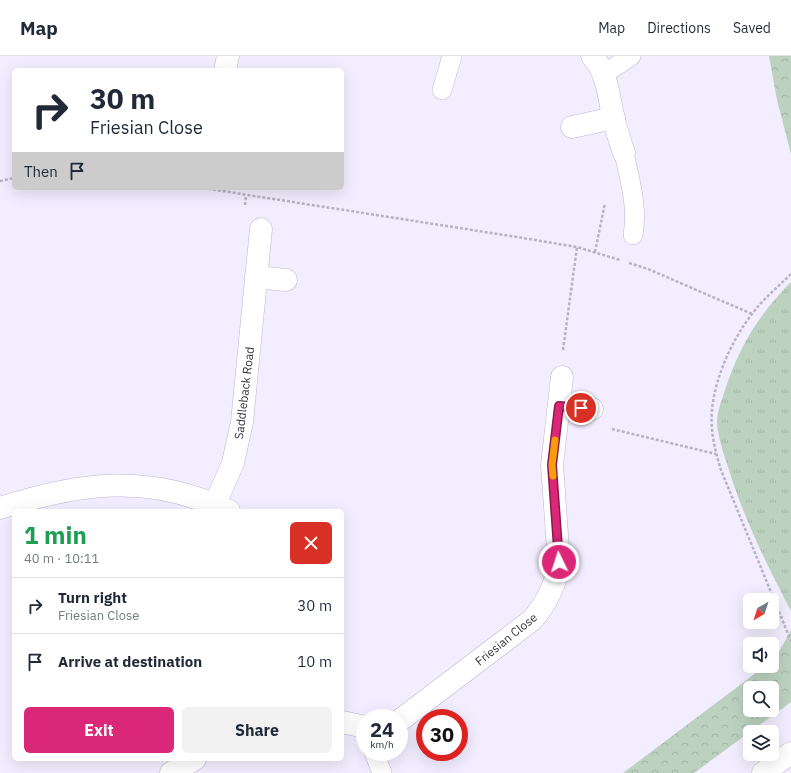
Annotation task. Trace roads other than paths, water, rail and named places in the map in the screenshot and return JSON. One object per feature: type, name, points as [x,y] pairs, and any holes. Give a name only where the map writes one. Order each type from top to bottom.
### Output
[{"type":"street","points":[[225,68],[228,56]]},
{"type":"street","points":[[592,56],[603,75],[608,89],[614,118],[624,153]]},
{"type":"street","points":[[572,127],[614,118]]},
{"type":"street","name":"Saddleback Road","points":[[0,508],[65,492],[109,484],[173,490],[222,508],[242,422],[261,229]]},
{"type":"street","points":[[256,277],[286,280]]},
{"type":"street","name":"Friesian Close","points":[[408,714],[532,620],[543,607],[550,594],[557,578],[559,562],[552,465],[562,377]]},
{"type":"street","points":[[559,406],[592,409]]},
{"type":"street","points":[[344,722],[356,725]]},
{"type":"street","points":[[763,773],[791,753]]},
{"type":"street","points":[[171,773],[192,761]]},
{"type":"lane","points":[[442,90],[452,56]]},
{"type":"lane","points":[[603,75],[631,56]]},
{"type":"lane","points":[[624,153],[634,203],[635,221],[633,235]]},
{"type":"lane","points":[[377,761],[382,773]]}]
